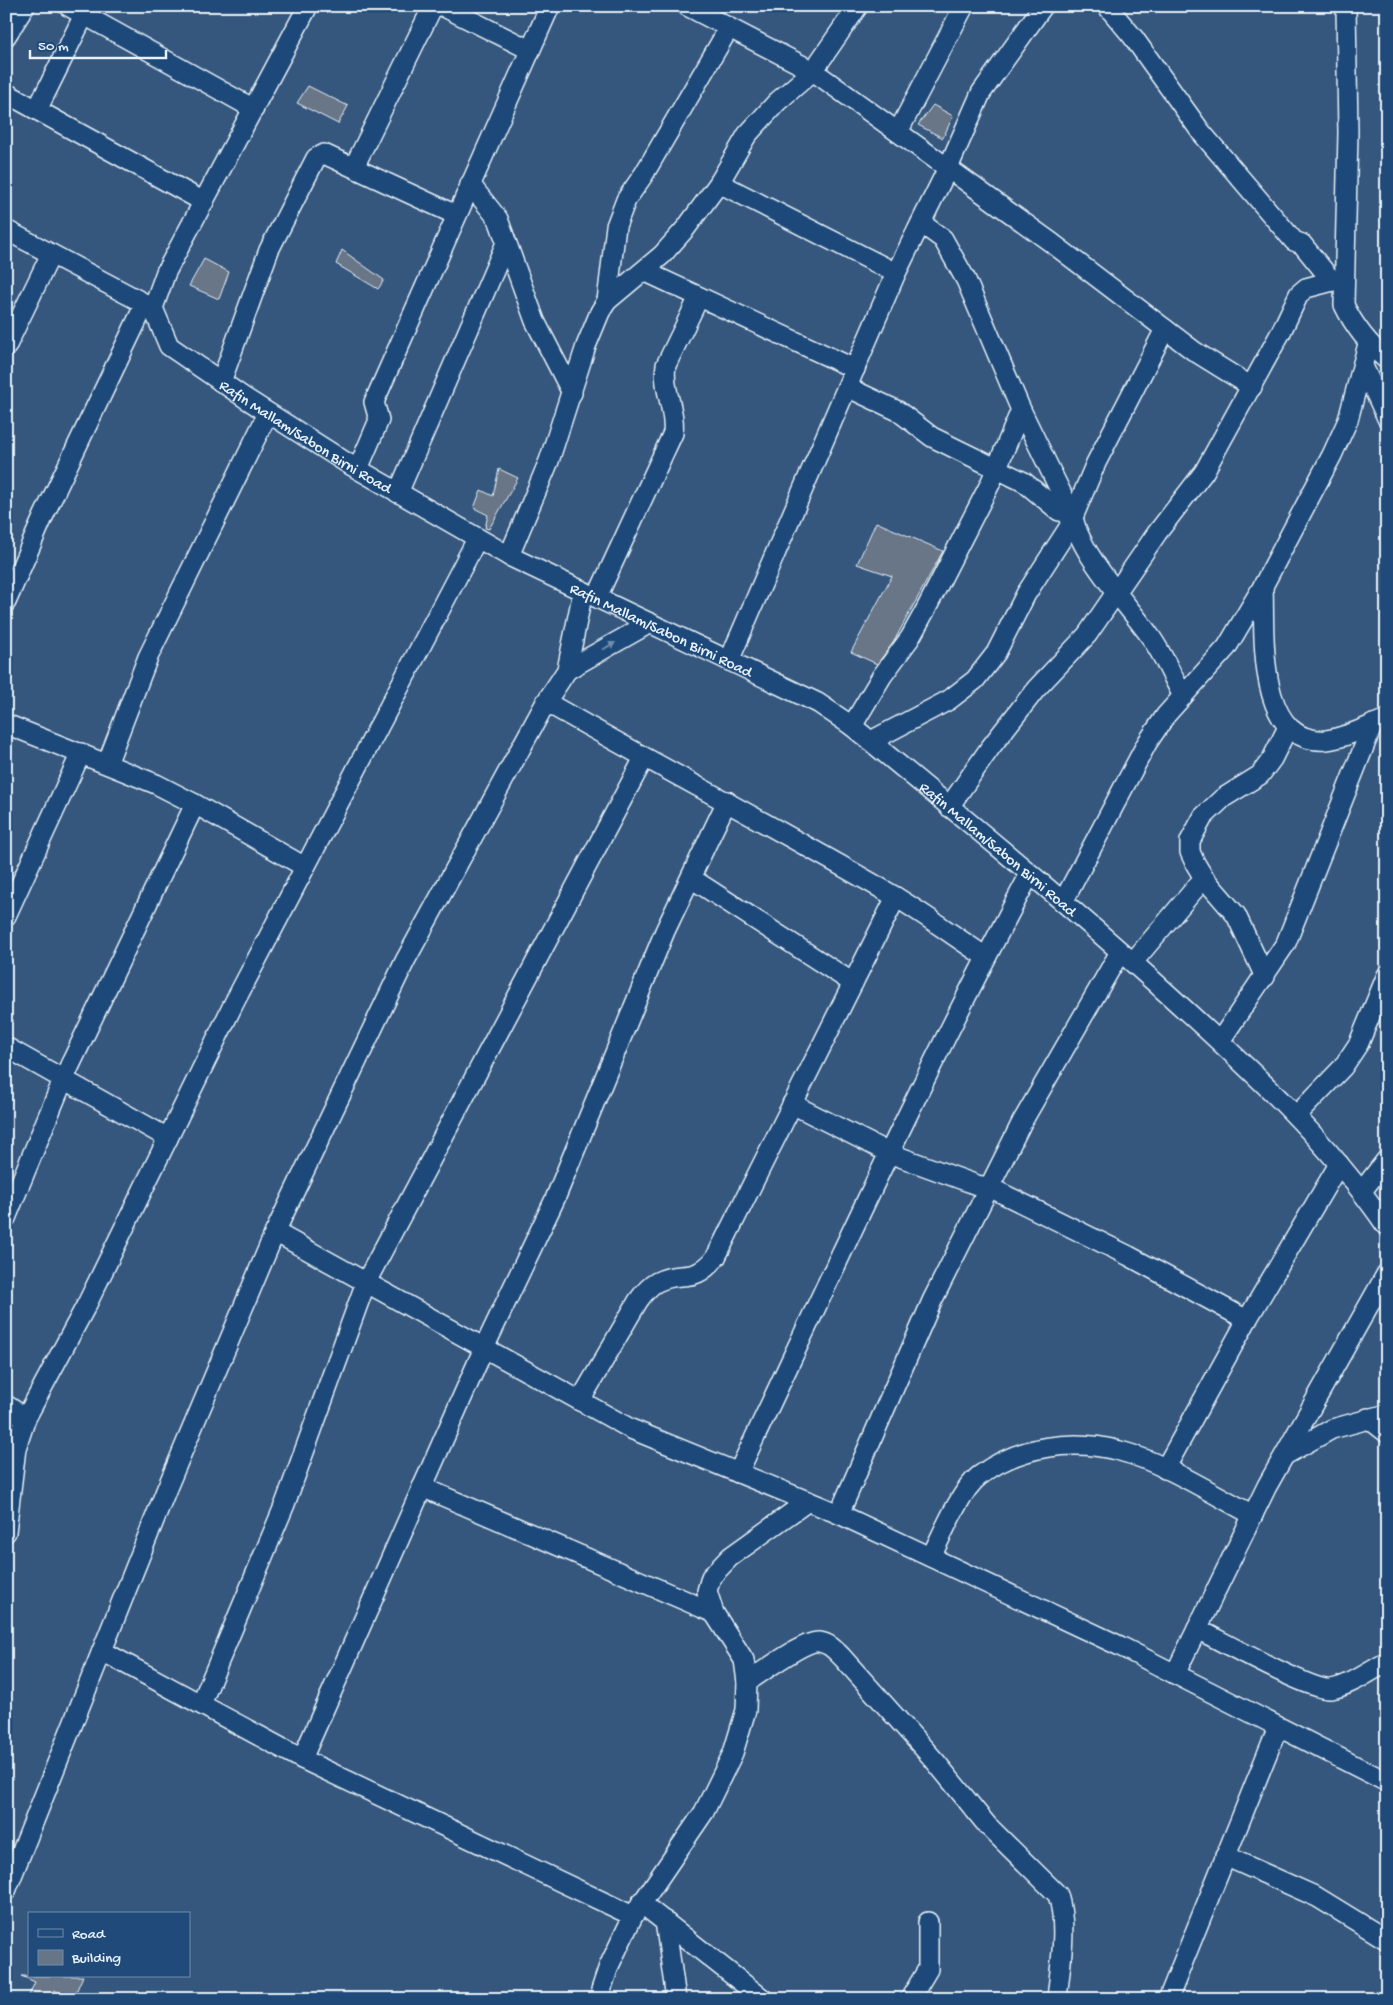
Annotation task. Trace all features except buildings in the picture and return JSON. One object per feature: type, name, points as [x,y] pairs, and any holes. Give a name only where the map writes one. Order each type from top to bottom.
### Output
[{"type":"street","points":[[6,36],[25,6]]},
{"type":"street","points":[[6,602],[44,516],[166,272],[308,6]]},
{"type":"street","points":[[354,167],[433,6]]},
{"type":"street","points":[[442,6],[530,50]]},
{"type":"street","points":[[358,469],[379,420],[374,402],[550,6]]},
{"type":"street","points":[[687,6],[813,71],[1052,243],[1194,351],[1252,387]]},
{"type":"street","points":[[509,556],[549,461],[595,322],[607,301],[662,256],[686,228],[719,183],[747,135],[777,102],[813,71],[858,6]]},
{"type":"street","points":[[898,132],[964,6]]},
{"type":"street","points":[[729,661],[896,273],[948,168],[981,93],[1043,6]]},
{"type":"street","points":[[1107,6],[1133,37],[1201,132],[1294,240],[1302,244],[1338,279]]},
{"type":"street","points":[[1346,6],[1348,133],[1338,279],[1344,305],[1354,326],[1368,344],[1387,360]]},
{"type":"street","points":[[37,110],[76,11],[254,109]]},
{"type":"street","points":[[607,301],[616,226],[626,200],[730,28]]},
{"type":"street","points":[[6,93],[204,202]]},
{"type":"street","points":[[221,382],[263,264],[316,158],[324,154],[456,215]]},
{"type":"street","points":[[719,183],[896,273]]},
{"type":"street","points":[[470,184],[498,219],[536,322],[572,393]]},
{"type":"street","points":[[921,223],[943,239],[966,280],[1021,410],[1072,515],[1078,534],[1116,593],[1158,647],[1183,696]]},
{"type":"street","points":[[6,230],[149,306]]},
{"type":"street","points":[[398,493],[506,243]]},
{"type":"street","points":[[6,348],[51,254]]},
{"type":"street","points":[[644,271],[855,370]]},
{"type":"street","points":[[949,807],[1036,689],[1087,635],[1204,472],[1252,387],[1299,294],[1306,288],[1338,279]]},
{"type":"street","points":[[6,1891],[167,1488],[275,1232],[405,961],[546,702],[567,670],[590,594],[672,433],[674,420],[664,377],[666,365],[699,297]]},
{"type":"street","name":"Rafin Mallam/Sabon Birni Road","points":[[149,306],[169,346],[268,413],[398,493],[509,556],[818,703],[852,726],[1063,902],[1220,1041],[1296,1116],[1340,1164],[1362,1190],[1387,1227]]},
{"type":"street","points":[[871,741],[949,700],[975,680],[996,653],[1026,594],[1059,546],[1096,462],[1165,329]]},
{"type":"street","points":[[1063,902],[1147,743],[1166,715],[1227,647],[1263,586],[1348,420],[1368,344]]},
{"type":"street","points":[[1363,366],[1387,418]]},
{"type":"street","points":[[847,387],[898,411],[932,438],[1034,488],[1059,511],[1072,515]]},
{"type":"street","points":[[852,726],[882,676],[910,638],[996,470],[1021,410]]},
{"type":"street","points":[[107,764],[148,657],[268,413]]},
{"type":"street","points":[[6,1532],[16,1448],[26,1418],[87,1304],[234,1003],[477,539]]},
{"type":"street","points":[[1263,586],[1268,684],[1276,710],[1288,727],[1300,735],[1316,740],[1328,740],[1380,721]]},
{"type":"street","points":[[567,670],[650,623]]},
{"type":"street","points":[[546,702],[644,758],[727,801],[896,897],[986,957]]},
{"type":"street","points":[[1220,1041],[1265,977],[1286,943],[1380,721]]},
{"type":"street","points":[[6,724],[81,753],[196,804],[305,867]]},
{"type":"street","points":[[1265,977],[1236,915],[1204,878],[1190,852],[1190,841],[1203,817],[1223,798],[1260,775],[1272,759],[1288,727]]},
{"type":"street","points":[[6,916],[81,753]]},
{"type":"street","points":[[201,1704],[285,1504],[366,1282],[644,758]]},
{"type":"street","points":[[302,1759],[484,1348],[555,1199],[666,931],[727,801]]},
{"type":"street","points":[[6,1218],[63,1080],[196,804]]},
{"type":"street","points":[[738,1473],[889,1153],[986,957],[1030,874]]},
{"type":"street","points":[[691,878],[853,983]]},
{"type":"street","points":[[839,1514],[932,1301],[1022,1122],[1126,957],[1204,878]]},
{"type":"street","points":[[580,1401],[638,1301],[648,1288],[667,1278],[690,1276],[708,1267],[716,1257],[896,897]]},
{"type":"street","points":[[1296,1116],[1342,1067],[1359,1043],[1387,974]]},
{"type":"street","points":[[6,1047],[168,1138]]},
{"type":"street","points":[[792,1104],[889,1153],[977,1185],[989,1187],[1129,1256],[1247,1320]]},
{"type":"street","points":[[1362,1190],[1387,1159]]},
{"type":"street","points":[[1165,1469],[1247,1320],[1340,1164]]},
{"type":"street","points":[[275,1232],[631,1429],[839,1514],[1175,1674],[1387,1782]]},
{"type":"street","points":[[1175,1674],[1253,1515],[1387,1273]]},
{"type":"street","points":[[6,1405],[26,1418]]},
{"type":"street","points":[[1287,1454],[1332,1429],[1387,1414]]},
{"type":"street","points":[[1368,1418],[1387,1433]]},
{"type":"street","points":[[931,1557],[956,1506],[978,1477],[1019,1454],[1044,1447],[1090,1446],[1121,1451],[1165,1469],[1253,1515]]},
{"type":"street","points":[[422,1487],[714,1613]]},
{"type":"street","points":[[601,1999],[601,1990],[609,1966],[637,1910],[704,1812],[732,1753],[746,1710],[747,1682],[744,1660],[714,1613],[707,1591],[711,1577],[730,1557],[808,1501]]},
{"type":"street","points":[[1198,1629],[1308,1684],[1330,1690],[1344,1685],[1387,1662]]},
{"type":"street","points":[[747,1682],[806,1645],[817,1641],[828,1644],[842,1657],[935,1761],[987,1825],[1058,1895],[1062,1907],[1062,1938],[1057,1999]]},
{"type":"street","points":[[102,1651],[302,1759],[665,1921],[763,1999]]},
{"type":"street","points":[[1168,1999],[1278,1727]]},
{"type":"street","points":[[1225,1856],[1317,1897],[1387,1940]]},
{"type":"street","points":[[665,1921],[676,1999]]},
{"type":"street","points":[[910,1999],[928,1969],[928,1922]]}]
